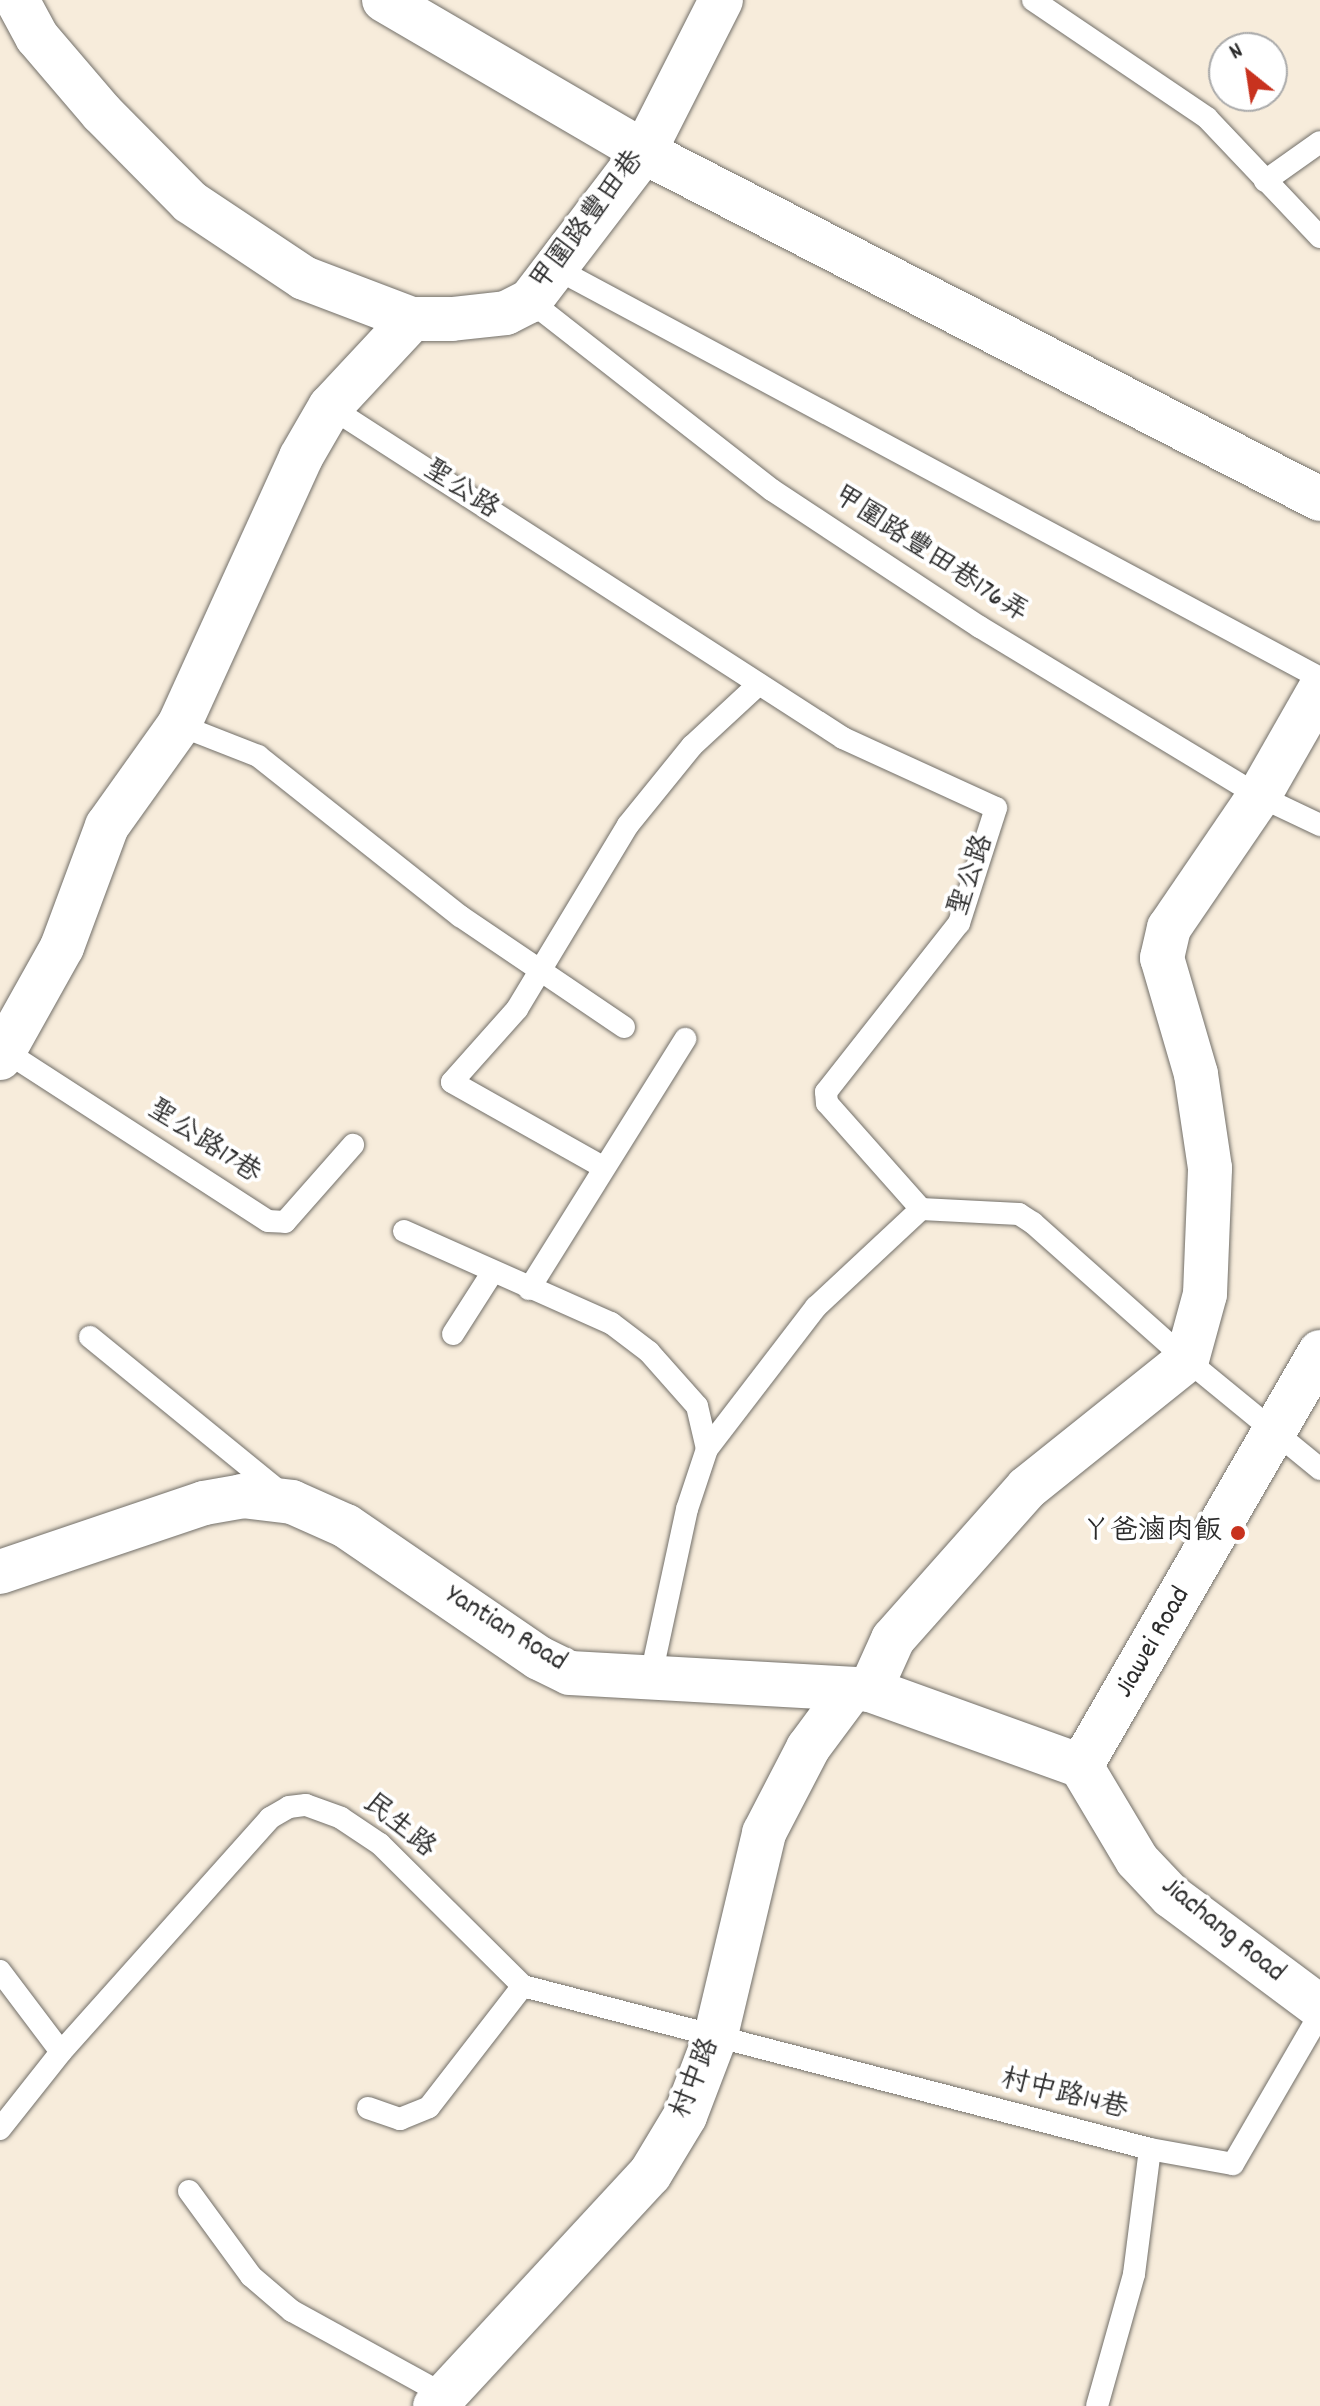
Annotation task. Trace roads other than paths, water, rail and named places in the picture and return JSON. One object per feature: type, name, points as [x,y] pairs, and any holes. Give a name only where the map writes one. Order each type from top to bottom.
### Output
[{"type":"street","name":"甲圍路豐田巷","points":[[17,0],[37,37],[102,113],[190,202],[304,278],[412,319],[506,313],[543,284],[644,152],[721,0]]},
{"type":"street","points":[[384,0],[644,152],[1320,499]]},
{"type":"street","points":[[3,1054],[62,947],[107,826],[179,725],[301,457],[330,407],[412,319]]},
{"type":"street","points":[[1187,1360],[1205,1294],[1210,1168],[1196,1074],[1169,996],[1162,958],[1169,928],[1259,796],[1320,689]]},
{"type":"street","name":"Jiawei Road","points":[[1081,1766],[1320,1352]]},
{"type":"street","name":"村中路","points":[[440,2400],[650,2174],[685,2116],[714,2037],[764,1833],[808,1748],[860,1690],[893,1639],[1027,1488],[1187,1360]]},
{"type":"street","name":"Yantian Road","points":[[0,1572],[204,1503],[242,1496],[292,1502],[346,1526],[539,1658],[570,1673],[860,1690],[1081,1766]]},
{"type":"street","name":"Jiachang Road","points":[[1081,1766],[1137,1860],[1171,1896],[1320,2007]]},
{"type":"lane","points":[[1033,0],[1207,118],[1320,237]]},
{"type":"lane","points":[[1265,181],[1320,142]]},
{"type":"lane","points":[[543,284],[1320,678]]},
{"type":"lane","name":"甲圍路豐田巷176弄","points":[[543,284],[772,490],[980,627],[1259,796],[1320,825]]},
{"type":"lane","name":"聖公路","points":[[330,407],[843,738],[996,808],[959,923],[826,1092],[827,1103],[921,1209]]},
{"type":"lane","points":[[601,1166],[452,1082],[541,973],[628,825],[692,746],[759,684]]},
{"type":"lane","points":[[179,725],[258,756],[541,973],[624,1027]]},
{"type":"lane","points":[[529,1289],[601,1166],[685,1039]]},
{"type":"lane","name":"聖公路17巷","points":[[3,1054],[268,1221],[285,1222],[353,1145]]},
{"type":"lane","points":[[651,1676],[687,1509],[707,1449],[816,1307],[921,1209],[1019,1214],[1187,1360],[1320,1469]]},
{"type":"lane","points":[[404,1231],[492,1273],[611,1323],[649,1352],[697,1406],[707,1449]]},
{"type":"lane","points":[[453,1334],[492,1273]]},
{"type":"lane","points":[[90,1337],[292,1502]]},
{"type":"lane","name":"民生路","points":[[0,2129],[61,2052],[270,1818],[289,1807],[306,1805],[341,1818],[380,1844],[523,1986],[714,2037]]},
{"type":"lane","points":[[0,1971],[61,2052]]},
{"type":"lane","points":[[368,2108],[400,2119],[429,2107],[523,1986]]},
{"type":"lane","name":"村中路14巷","points":[[714,2037],[1150,2149],[1233,2164],[1320,2014]]},
{"type":"lane","points":[[1097,2406],[1134,2274],[1150,2149]]},
{"type":"lane","points":[[189,2191],[251,2276],[292,2311],[440,2400]]},
{"type":"place","name":"ㄚ爸滷肉飯","points":[[1238,1533]]}]
